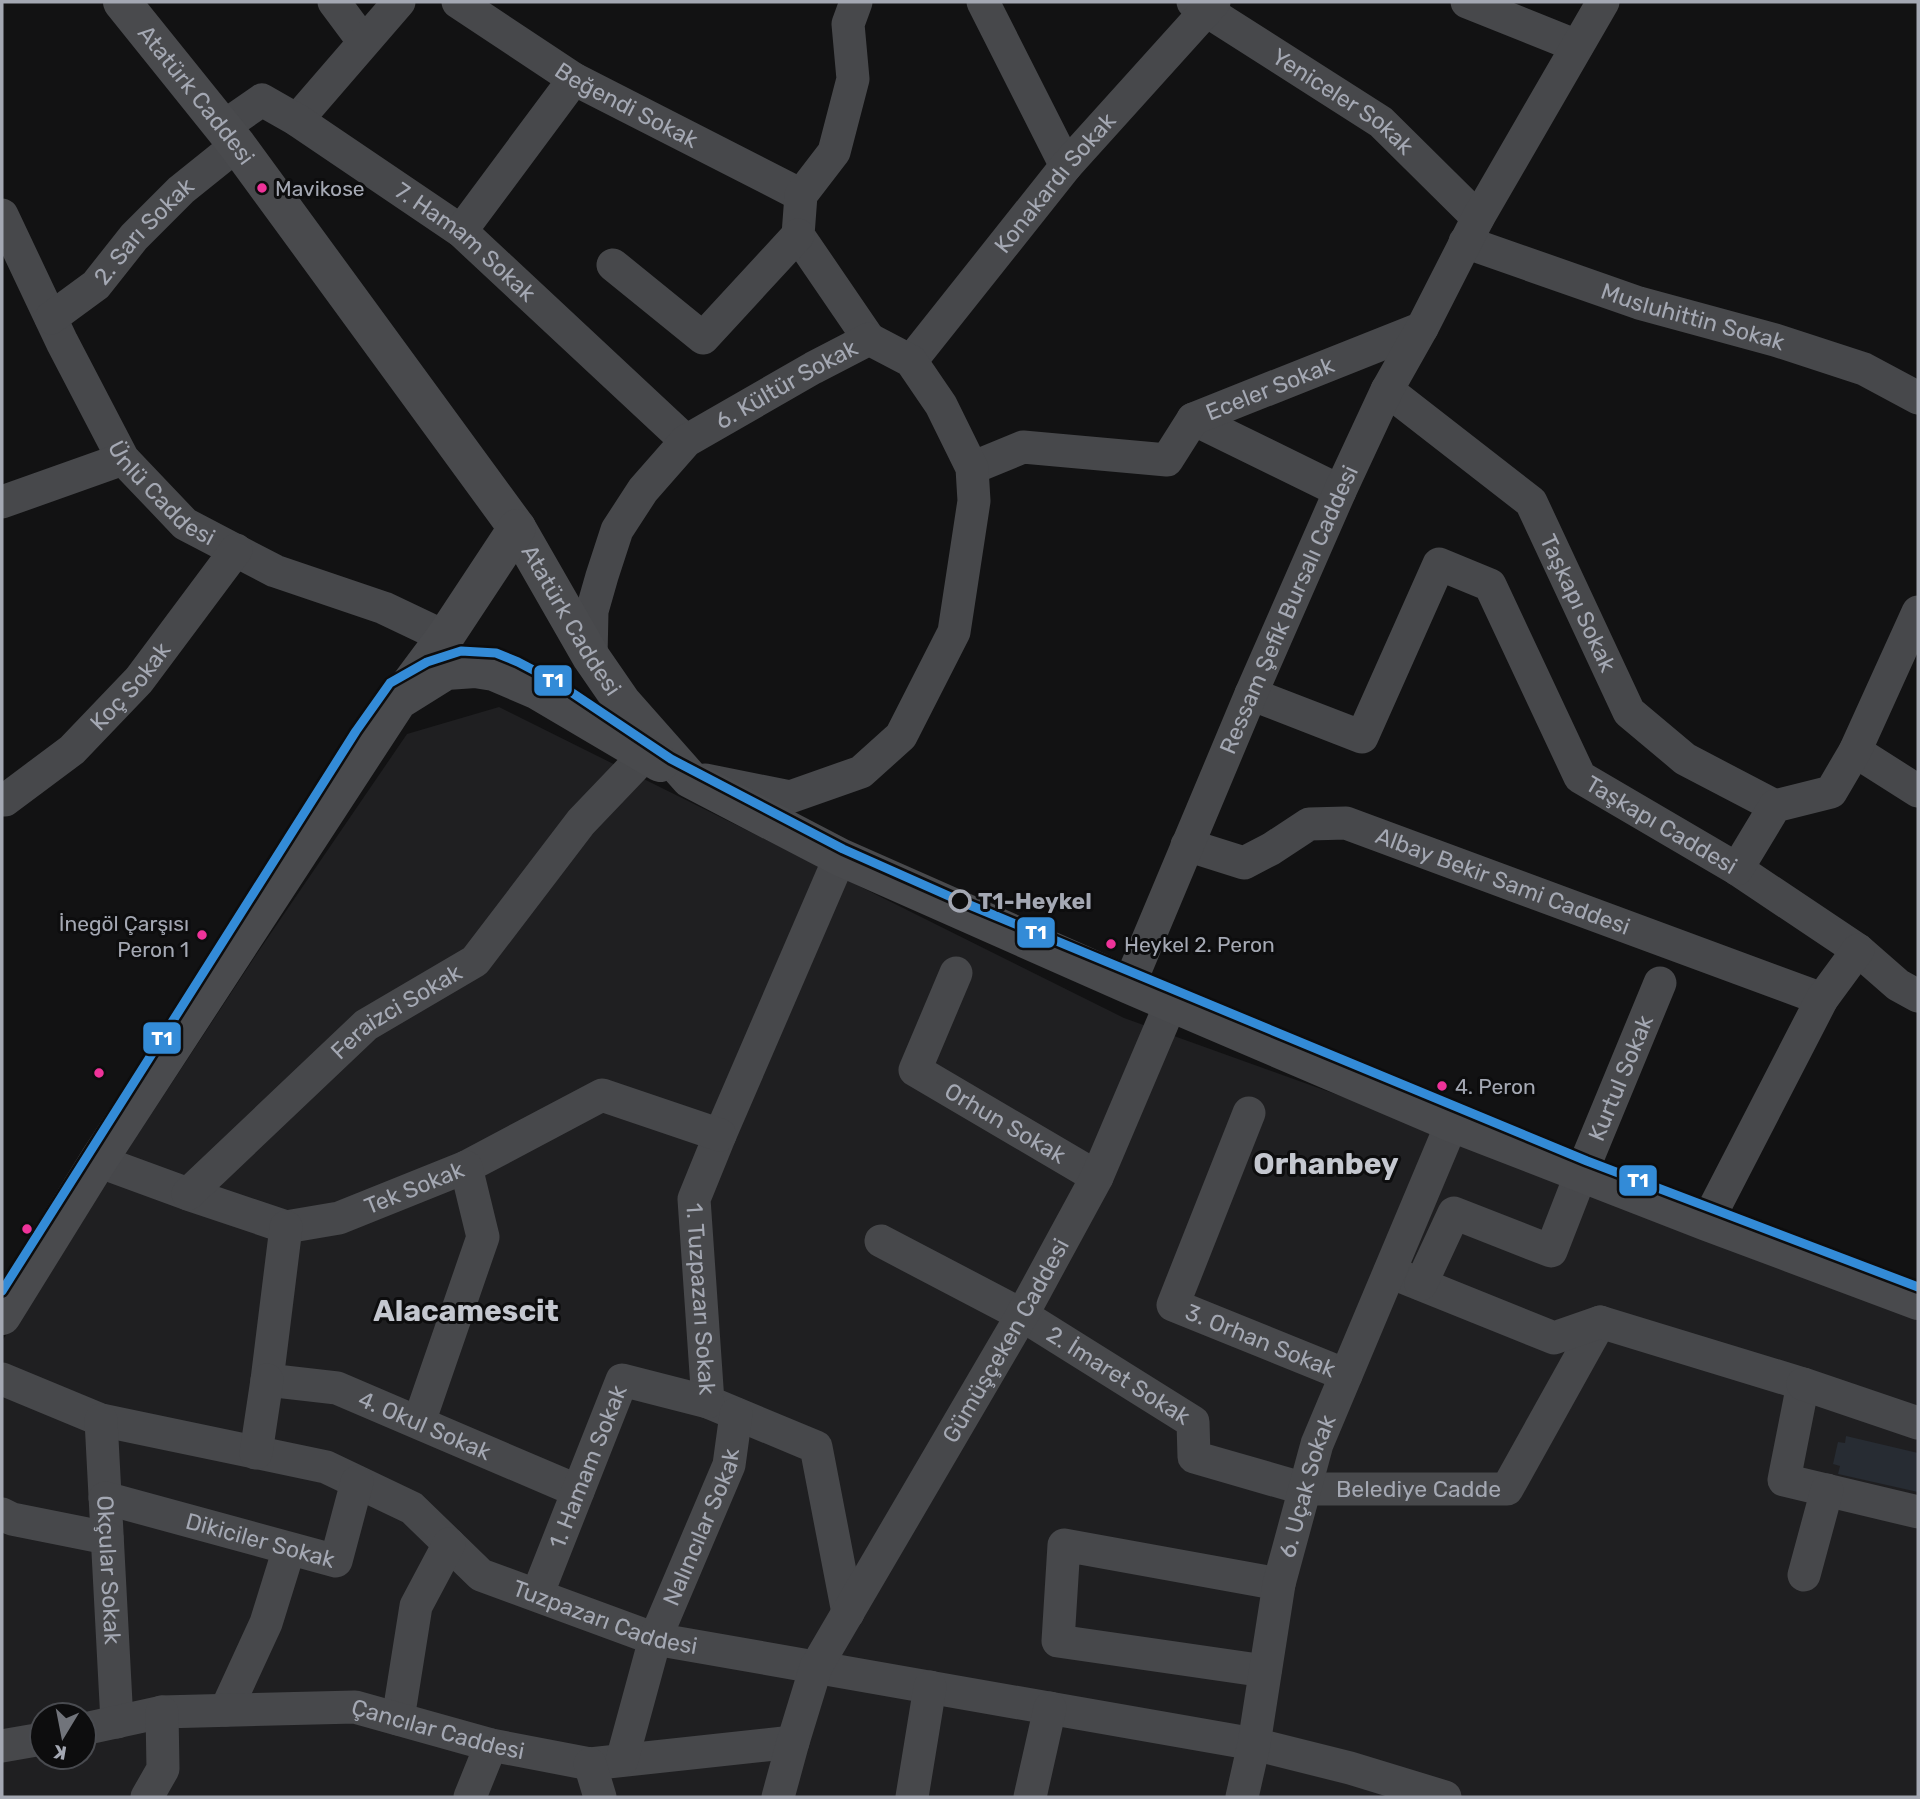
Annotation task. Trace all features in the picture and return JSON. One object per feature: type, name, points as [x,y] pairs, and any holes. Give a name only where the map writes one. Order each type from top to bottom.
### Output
[{"type":"main road","name":"Atatürk Caddesi","points":[[122,2],[230,136],[517,528],[590,657],[622,702],[690,779],[839,857],[1452,1123],[1918,1301]]},
{"type":"main road","name":"Atatürk Caddesi","points":[[6,1300],[398,701],[445,637],[517,528]]},
{"type":"main road","points":[[398,701],[446,671],[475,669],[494,672],[536,690],[690,779]]},
{"type":"street","points":[[334,2],[363,41]]},
{"type":"street","points":[[297,120],[399,2]]},
{"type":"street","name":"Beğendi Sokak","points":[[458,2],[574,79],[802,195]]},
{"type":"street","points":[[612,265],[703,338],[798,235],[802,195],[834,152],[853,79],[848,24],[856,2]]},
{"type":"street","points":[[983,2],[1066,166]]},
{"type":"street","points":[[1467,2],[1577,46]]},
{"type":"street","name":"Ressam Şefik Bursalı Caddesi","points":[[1129,985],[1251,694],[1387,390],[1422,328],[1471,230],[1603,2]]},
{"type":"street","name":"Konakardı Sokak","points":[[911,361],[1066,166],[1204,4]]},
{"type":"street","name":"Yeniceler Sokak","points":[[1204,4],[1381,122],[1471,230]]},
{"type":"street","points":[[461,230],[574,79]]},
{"type":"street","name":"7. Hamam Sokak","points":[[230,136],[262,100],[297,120],[461,230],[685,441]]},
{"type":"street","name":"2. Sarı Sokak","points":[[51,318],[96,285],[134,237],[230,136]]},
{"type":"street","name":"Ünlü Caddesi","points":[[2,215],[123,459],[185,524],[275,571],[384,608],[445,637]]},
{"type":"street","name":"Musluhittin Sokak","points":[[1471,230],[1639,303],[1775,340],[1864,369],[1918,398]]},
{"type":"street","points":[[798,235],[869,339]]},
{"type":"street","name":"Eceler Sokak","points":[[972,468],[1023,447],[1167,460],[1193,419],[1422,328]]},
{"type":"street","name":"6. Kültür Sokak","points":[[590,657],[592,611],[617,530],[643,490],[685,441],[869,339],[911,361],[941,405],[972,468],[974,501],[954,632],[901,736],[861,772],[790,797],[713,781],[690,779]]},
{"type":"street","name":"Taşkapı Sokak","points":[[1387,390],[1531,502],[1629,712],[1685,759],[1775,806]]},
{"type":"street","points":[[1193,419],[1340,491]]},
{"type":"street","points":[[2,502],[123,459]]},
{"type":"street","name":"Koç Sokak","points":[[2,800],[72,750],[139,680],[236,551]]},
{"type":"street","name":"Taşkapı Caddesi","points":[[1251,694],[1363,737],[1439,564],[1490,585],[1580,777],[1737,869],[1858,950],[1898,985],[1918,996]]},
{"type":"street","points":[[1737,869],[1775,806],[1831,792],[1855,751],[1918,612]]},
{"type":"street","points":[[1855,751],[1918,791]]},
{"type":"street","name":"Feraizci Sokak","points":[[188,1194],[366,1025],[475,961],[580,822],[645,755]]},
{"type":"street","name":"Albay Bekir Sami Caddesi","points":[[1187,845],[1244,863],[1309,824],[1346,823],[1822,999]]},
{"type":"street","name":"1. Tuzpazarı Sokak","points":[[839,857],[695,1199],[722,1408],[816,1447],[848,1613]]},
{"type":"street","points":[[1707,1222],[1822,999],[1858,950]]},
{"type":"street","name":"Orhun Sokak","points":[[956,972],[915,1070],[1097,1177]]},
{"type":"street","name":"Kurtul Sokak","points":[[1422,1284],[1454,1213],[1552,1251],[1660,983]]},
{"type":"street","name":"Gümüşçeken Caddesi","points":[[778,1797],[816,1667],[1022,1315],[1097,1177],[1171,1003]]},
{"type":"street","name":"Tek Sokak","points":[[98,1161],[286,1227],[339,1218],[466,1167],[602,1095],[720,1135]]},
{"type":"street","name":"3. Orhan Sokak","points":[[1249,1113],[1172,1305],[1346,1375]]},
{"type":"street","name":"6. Uçak Sokak","points":[[1242,1797],[1254,1744],[1279,1584],[1317,1444],[1452,1123]]},
{"type":"street","points":[[419,1423],[483,1237],[466,1167]]},
{"type":"street","points":[[256,1453],[286,1227]]},
{"type":"street","points":[[881,1241],[1022,1315]]},
{"type":"street","points":[[1390,1272],[1554,1338],[1600,1322],[1803,1384],[1918,1423]]},
{"type":"street","name":"2. İmaret Sokak","points":[[1022,1315],[1193,1422],[1194,1457],[1305,1489]]},
{"type":"street","name":"Belediye Cadde","points":[[1305,1489],[1507,1489],[1600,1322]]},
{"type":"street","name":"Tuzpazarı Caddesi","points":[[2,1379],[101,1420],[326,1467],[412,1507],[481,1575],[655,1639],[1254,1744],[1350,1768],[1445,1797]]},
{"type":"street","name":"4. Okul Sokak","points":[[267,1380],[337,1388],[578,1491]]},
{"type":"street","name":"1. Hamam Sokak","points":[[537,1595],[622,1380],[722,1408]]},
{"type":"street","points":[[1803,1384],[1784,1480],[1918,1512]]},
{"type":"street","name":"Nalıncılar Sokak","points":[[606,1762],[729,1465],[722,1408]]},
{"type":"street","name":"Okçular Sokak","points":[[101,1420],[117,1722]]},
{"type":"street","name":"Dikiciler Sokak","points":[[105,1499],[336,1561],[357,1482]]},
{"type":"street","points":[[1804,1575],[1827,1490]]},
{"type":"street","points":[[2,1514],[12,1519],[107,1538]]},
{"type":"street","points":[[398,1719],[416,1606],[449,1544]]},
{"type":"street","points":[[1265,1671],[1058,1641],[1065,1545],[1279,1584]]},
{"type":"street","points":[[226,1710],[267,1623],[289,1549]]},
{"type":"street","points":[[912,1797],[930,1686]]},
{"type":"street","name":"Çancılar Caddesi","points":[[98,1726],[162,1712],[355,1707],[491,1745],[606,1762],[793,1742]]},
{"type":"street","points":[[1030,1797],[1050,1708]]},
{"type":"street","points":[[147,1797],[163,1769],[162,1712]]},
{"type":"street","points":[[2,1746],[28,1741]]},
{"type":"street","points":[[471,1797],[491,1745]]},
{"type":"street","points":[[600,1797],[606,1762]]},
{"type":"shaded area","points":[[499,707],[1124,1018],[1918,1304],[1918,1797],[2,1797],[2,1341],[258,952],[407,734]]},
{"type":"shaded area","points":[[1846,1436],[1918,1453],[1918,1492],[1838,1474],[1840,1466],[1833,1464],[1838,1442],[1845,1443]]},
{"type":"transit line","name":"T1","points":[[2,1291],[356,731],[390,683],[427,662],[461,651],[496,653],[518,662],[556,682],[671,759],[843,849],[960,901],[1587,1161],[1918,1287]]},
{"type":"place","name":"Mavikose","points":[[262,188]]},
{"type":"place","name":"T1-Heykel","points":[[960,901]]},
{"type":"place","name":"İnegöl Çarşısı Peron 1","points":[[202,935]]},
{"type":"place","name":"Heykel 2. Peron","points":[[1111,944]]},
{"type":"place","name":"4. Peron","points":[[1442,1086]]},
{"type":"district","name":"Orhanbey","points":[[1326,1164]]},
{"type":"district","name":"Alacamescit","points":[[466,1311]]}]
